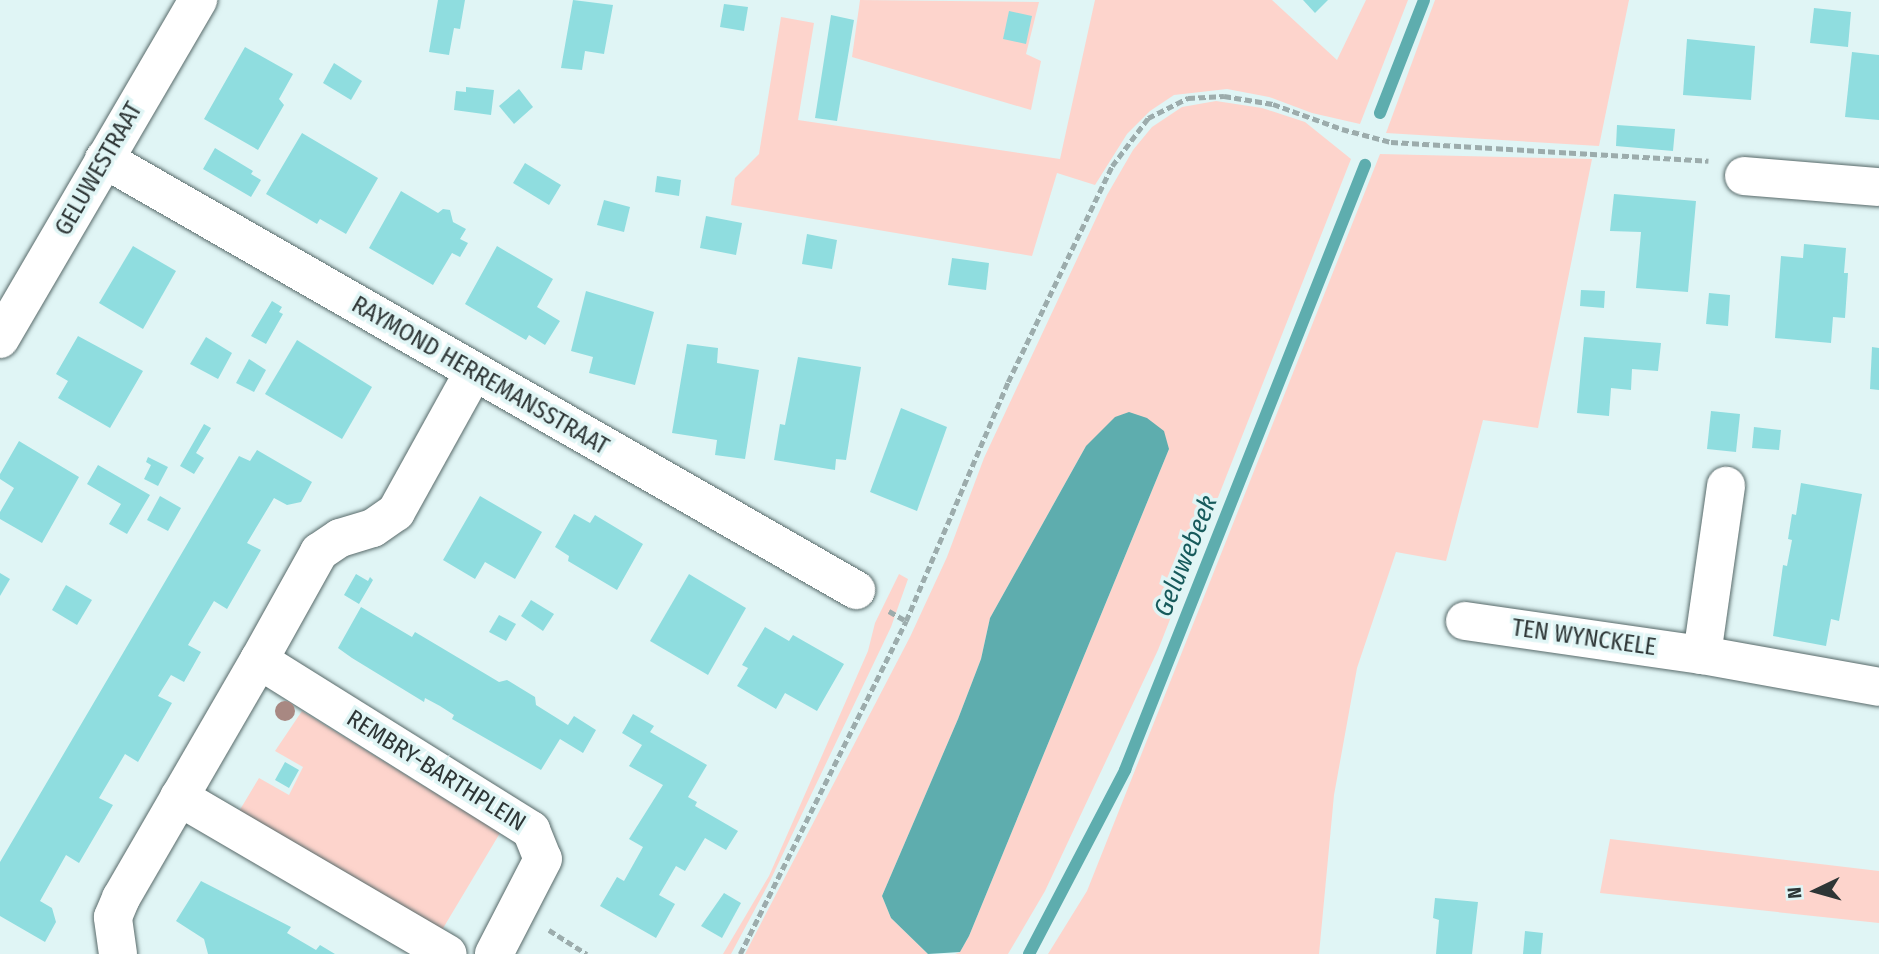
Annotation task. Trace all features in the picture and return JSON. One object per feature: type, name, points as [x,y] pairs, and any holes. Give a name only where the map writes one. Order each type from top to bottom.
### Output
[{"type":"street","name":"GELUWESTRAAT","points":[[0,339],[198,0]]},
{"type":"street","name":"RAYMOND HERREMANSSTRAAT","points":[[104,159],[856,590]]},
{"type":"street","points":[[1744,176],[1879,187]]},
{"type":"street","points":[[118,954],[113,917],[319,552],[340,538],[373,528],[396,512],[474,373]]},
{"type":"street","points":[[1702,655],[1726,486]]},
{"type":"street","name":"TEN WYNCKELE","points":[[1465,621],[1702,655],[1879,687]]},
{"type":"street","name":"REMBRY-BARTHPLEIN","points":[[259,660],[531,830],[543,859],[494,954]]},
{"type":"street","points":[[180,797],[449,954]]},
{"type":"path","points":[[740,954],[906,621],[1008,382],[1112,166],[1148,118],[1188,98],[1224,96],[1273,104],[1342,129],[1391,142],[1736,163],[1744,176]]},
{"type":"shaded area","points":[[860,0],[1039,2],[1026,54],[1041,61],[1031,110],[852,57]]},
{"type":"shaded area","points":[[1095,0],[1272,0],[1337,60],[1366,0],[1408,0],[1360,124],[1312,113],[1269,97],[1227,89],[1174,95],[1150,111],[1127,134],[1095,185],[1057,173],[1032,256],[731,205],[735,178],[759,154],[781,17],[814,23],[798,120],[1060,159]]},
{"type":"shaded area","points":[[1435,0],[1629,0],[1599,146],[1386,133]]},
{"type":"shaded area","points":[[1216,101],[1262,108],[1305,122],[1351,159],[1158,650],[1045,891],[1008,954],[955,954],[960,952],[969,936],[1169,449],[1086,446],[990,618],[981,659],[958,719],[882,896],[891,918],[928,954],[745,954],[910,637],[947,557],[984,458],[1107,195],[1133,150],[1152,127],[1182,107]]},
{"type":"shaded area","points":[[1380,154],[1592,159],[1538,428],[1483,420],[1446,561],[1396,552],[1357,668],[1334,795],[1319,954],[1048,954],[1087,891]]},
{"type":"shaded area","points":[[899,574],[908,579],[891,627],[770,881],[731,954],[723,954],[769,876],[868,651],[875,623]]},
{"type":"shaded area","points":[[302,711],[500,833],[439,935],[238,813],[259,778],[289,795],[303,767],[275,751]]},
{"type":"shaded area","points":[[1610,839],[1879,871],[1879,923],[1600,893]]},
{"type":"water","points":[[1129,412],[1147,418],[1164,431],[1169,449],[969,936],[960,952],[928,954],[891,918],[882,896],[958,719],[981,659],[990,618],[1086,446],[1115,417]]},
{"type":"building","points":[[438,0],[465,0],[460,29],[454,28],[449,55],[429,52]]},
{"type":"building","points":[[573,0],[613,5],[604,54],[585,51],[582,70],[561,68]]},
{"type":"building","points":[[1303,0],[1328,0],[1315,13]]},
{"type":"building","points":[[724,4],[748,7],[744,31],[720,27]]},
{"type":"building","points":[[1814,8],[1851,12],[1848,47],[1810,43]]},
{"type":"building","points":[[1009,11],[1032,16],[1026,44],[1003,39]]},
{"type":"building","points":[[831,15],[854,20],[837,121],[815,118]]},
{"type":"building","points":[[1687,39],[1755,46],[1751,100],[1683,95]]},
{"type":"building","points":[[245,47],[293,74],[279,99],[284,105],[258,150],[204,119]]},
{"type":"building","points":[[1852,52],[1879,55],[1879,120],[1845,117]]},
{"type":"building","points":[[334,63],[362,81],[351,100],[323,83]]},
{"type":"building","points":[[466,87],[494,90],[491,115],[454,110],[456,91],[466,92]]},
{"type":"building","points":[[519,89],[533,107],[514,124],[499,106]]},
{"type":"building","points":[[1617,125],[1675,129],[1673,151],[1616,146]]},
{"type":"building","points":[[302,133],[378,178],[346,234],[320,219],[317,224],[266,194]]},
{"type":"building","points":[[215,148],[253,171],[251,174],[261,180],[251,197],[203,169]]},
{"type":"building","points":[[525,163],[561,185],[549,205],[513,183]]},
{"type":"building","points":[[657,176],[681,180],[679,196],[655,192]]},
{"type":"building","points":[[401,191],[438,213],[443,209],[450,210],[453,222],[466,229],[460,239],[468,243],[460,257],[452,253],[433,285],[369,248]]},
{"type":"building","points":[[1614,194],[1696,201],[1688,292],[1636,288],[1641,232],[1610,231]]},
{"type":"building","points":[[604,200],[630,207],[624,232],[597,225]]},
{"type":"building","points":[[706,216],[742,223],[736,255],[700,248]]},
{"type":"building","points":[[807,234],[837,240],[832,269],[802,264]]},
{"type":"building","points":[[1804,244],[1846,248],[1844,273],[1848,273],[1845,318],[1833,317],[1831,343],[1775,338],[1781,256],[1803,258]]},
{"type":"building","points":[[133,246],[176,271],[143,329],[99,303]]},
{"type":"building","points":[[497,246],[553,279],[537,307],[560,321],[545,345],[529,335],[526,340],[465,304]]},
{"type":"building","points":[[952,258],[989,263],[986,290],[948,285]]},
{"type":"building","points":[[1581,290],[1605,291],[1604,308],[1580,306]]},
{"type":"building","points":[[586,291],[654,312],[635,385],[589,373],[593,357],[571,351]]},
{"type":"building","points":[[1709,293],[1730,295],[1728,326],[1706,324]]},
{"type":"building","points":[[272,301],[282,307],[279,312],[283,314],[266,344],[251,336]]},
{"type":"building","points":[[78,336],[143,371],[110,428],[58,398],[68,381],[56,374]]},
{"type":"building","points":[[206,337],[232,353],[218,379],[190,364]]},
{"type":"building","points":[[1584,337],[1661,343],[1658,371],[1632,369],[1631,390],[1611,388],[1609,416],[1577,413]]},
{"type":"building","points":[[297,340],[372,387],[342,439],[265,394]]},
{"type":"building","points":[[687,344],[718,348],[717,363],[759,370],[745,459],[715,455],[717,440],[672,433]]},
{"type":"building","points":[[1872,347],[1879,348],[1879,390],[1870,389]]},
{"type":"building","points":[[798,357],[861,367],[846,460],[836,459],[835,470],[774,460],[780,424],[785,425]]},
{"type":"building","points":[[249,359],[266,370],[254,392],[236,383]]},
{"type":"building","points":[[901,408],[947,427],[917,511],[870,492]]},
{"type":"building","points":[[1711,411],[1740,414],[1736,452],[1707,449]]},
{"type":"building","points":[[204,424],[211,428],[196,453],[204,458],[194,474],[180,466]]},
{"type":"building","points":[[1754,427],[1781,430],[1779,450],[1752,448]]},
{"type":"building","points":[[19,441],[79,477],[42,543],[0,519],[0,512],[14,488],[0,479],[0,474]]},
{"type":"building","points":[[257,450],[312,482],[301,502],[287,505],[274,498],[247,543],[261,550],[227,609],[214,601],[188,645],[201,652],[184,682],[171,675],[158,696],[172,703],[138,762],[125,754],[99,798],[113,805],[79,863],[66,855],[40,901],[52,908],[56,922],[45,942],[0,916],[0,862],[239,456],[250,461]]},
{"type":"building","points":[[148,457],[168,467],[158,486],[144,479],[151,465],[146,462]]},
{"type":"building","points":[[98,465],[150,495],[127,534],[109,524],[121,504],[87,484]]},
{"type":"building","points":[[1801,483],[1862,494],[1839,621],[1831,619],[1826,646],[1773,636],[1783,565],[1787,566],[1792,540],[1788,539],[1792,514],[1796,515]]},
{"type":"building","points":[[160,496],[181,508],[168,531],[147,520]]},
{"type":"building","points":[[480,496],[542,532],[515,579],[485,562],[475,579],[443,560]]},
{"type":"building","points":[[574,514],[590,523],[595,515],[643,544],[617,590],[568,561],[569,556],[555,547]]},
{"type":"building","points":[[0,573],[10,579],[0,596]]},
{"type":"building","points":[[356,574],[368,581],[370,577],[373,580],[359,604],[344,595]]},
{"type":"building","points":[[689,574],[746,608],[708,675],[650,641]]},
{"type":"building","points":[[66,585],[92,600],[77,625],[52,610]]},
{"type":"building","points":[[531,600],[554,614],[543,631],[521,616]]},
{"type":"building","points":[[361,607],[412,637],[415,632],[499,682],[507,680],[535,697],[536,705],[568,725],[574,716],[596,730],[583,753],[560,739],[541,770],[452,719],[454,715],[440,706],[425,698],[424,702],[352,658],[338,648]]},
{"type":"building","points":[[499,615],[516,624],[506,641],[489,632]]},
{"type":"building","points":[[765,627],[789,641],[793,635],[844,664],[817,711],[785,693],[776,709],[737,686],[748,668],[742,665]]},
{"type":"building","points":[[633,714],[654,726],[650,732],[707,765],[688,797],[697,802],[695,806],[738,831],[726,850],[705,838],[685,871],[676,866],[659,895],[675,904],[656,938],[600,906],[617,877],[624,881],[643,847],[629,839],[663,785],[629,766],[642,745],[622,733]]},
{"type":"building","points":[[285,762],[299,770],[289,788],[275,780]]},
{"type":"building","points":[[201,881],[291,927],[287,933],[316,950],[320,945],[335,954],[208,954],[204,939],[176,921]]},
{"type":"building","points":[[724,893],[741,903],[722,938],[701,926]]},
{"type":"building","points":[[1435,898],[1478,902],[1472,954],[1436,954],[1439,920],[1433,918]]},
{"type":"building","points":[[1525,931],[1543,933],[1541,954],[1523,954]]},
{"type":"waterway","name":"Geluwebeek","points":[[1380,113],[1424,0]]},
{"type":"waterway","name":"Geluwebeek","points":[[1029,954],[1125,770],[1365,165]]}]
